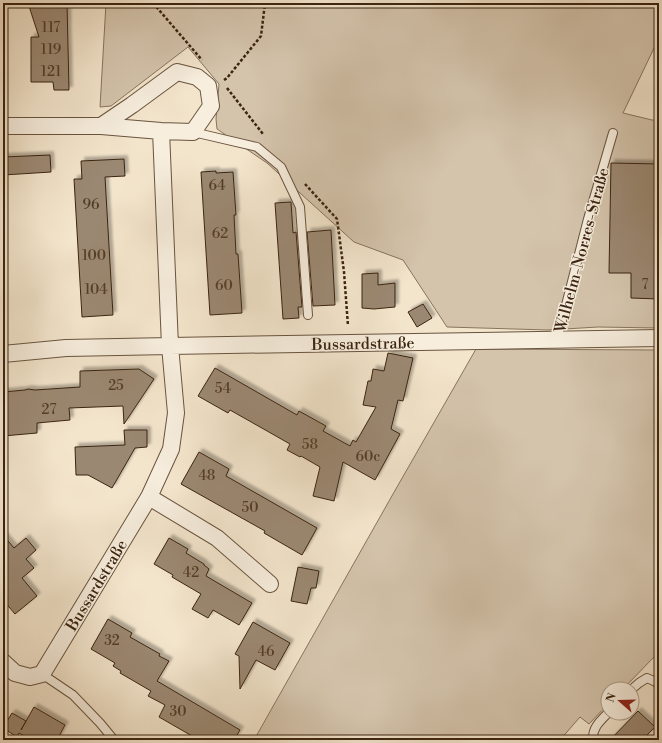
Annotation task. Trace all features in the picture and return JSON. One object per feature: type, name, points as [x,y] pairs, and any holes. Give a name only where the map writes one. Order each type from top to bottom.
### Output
[{"type":"street","points":[[3,126],[101,126],[161,132],[193,132],[211,106],[208,86],[197,77],[177,72],[101,126]]},
{"type":"street","name":"Bussardstraße","points":[[42,674],[149,497],[171,449],[176,413],[170,346],[161,132]]},
{"type":"street","name":"Wilhelm-Norres-Straße","points":[[557,339],[659,338]]},
{"type":"street","name":"Bussardstraße","points":[[3,354],[66,348],[557,339]]},
{"type":"street","points":[[149,497],[217,538],[270,584]]},
{"type":"street","points":[[3,662],[15,673],[30,677],[42,674]]},
{"type":"lane","points":[[193,132],[257,148],[281,167],[300,207],[308,315]]},
{"type":"lane","name":"Wilhelm-Norres-Straße","points":[[557,339],[588,218],[613,133]]},
{"type":"lane","points":[[42,674],[73,695],[114,740]]},
{"type":"lane","points":[[640,681],[647,678],[656,682],[659,686]]},
{"type":"lane","points":[[592,740],[596,724],[600,720]]},
{"type":"path","points":[[209,94],[227,78],[261,36],[265,3]]},
{"type":"shaded area","points":[[106,3],[654,3],[659,11],[659,47],[655,46],[623,113],[652,120],[659,120],[659,328],[598,327],[548,330],[447,327],[403,260],[354,242],[267,163],[217,129],[216,119],[219,84],[188,47],[111,106],[100,107]]},
{"type":"shaded area","points":[[476,349],[659,350],[659,666],[654,657],[631,681],[600,681],[600,712],[589,724],[580,717],[560,740],[254,740]]},
{"type":"building","points":[[28,3],[67,3],[69,90],[54,90],[53,82],[31,82],[31,37],[39,37]]},
{"type":"building","points":[[50,155],[51,172],[3,175],[3,157]]},
{"type":"building","points":[[124,159],[125,176],[105,177],[113,315],[82,317],[74,179],[82,179],[81,161]]},
{"type":"building","points":[[611,163],[659,164],[659,299],[631,298],[631,273],[609,273]]},
{"type":"building","points":[[216,171],[216,173],[233,172],[236,215],[234,215],[236,254],[238,254],[242,313],[210,315],[201,172]]},
{"type":"building","points":[[291,202],[293,233],[296,232],[302,307],[298,307],[299,318],[283,319],[275,203]]},
{"type":"building","points":[[331,230],[335,305],[313,306],[307,232]]},
{"type":"building","points":[[378,273],[378,285],[395,283],[395,307],[374,309],[362,308],[362,274]]},
{"type":"building","points":[[423,304],[432,318],[417,327],[408,312]]},
{"type":"building","points":[[388,353],[413,358],[403,401],[398,400],[391,429],[400,434],[375,480],[343,462],[334,501],[313,496],[320,467],[287,450],[290,444],[230,410],[228,413],[198,396],[215,368],[297,415],[299,411],[326,426],[323,431],[350,446],[353,440],[356,442],[376,407],[363,405],[368,381],[371,381],[373,369],[384,371]]},
{"type":"building","points":[[139,369],[154,379],[124,424],[123,406],[69,408],[70,420],[37,423],[37,433],[3,436],[3,392],[28,389],[35,390],[80,387],[80,371]]},
{"type":"building","points":[[124,430],[147,430],[147,447],[135,448],[112,488],[88,475],[76,475],[75,447],[125,445]]},
{"type":"building","points":[[199,452],[229,469],[226,476],[317,528],[302,555],[264,533],[265,531],[181,484]]},
{"type":"building","points":[[3,535],[14,548],[26,538],[36,550],[26,559],[34,568],[22,578],[37,596],[15,614],[3,600]]},
{"type":"building","points":[[169,538],[188,549],[186,553],[204,564],[209,569],[206,576],[252,603],[239,625],[213,610],[208,618],[192,609],[201,594],[172,577],[173,575],[154,564]]},
{"type":"building","points":[[298,567],[319,571],[316,588],[311,588],[307,604],[291,601]]},
{"type":"building","points":[[108,619],[132,633],[130,637],[160,654],[159,656],[169,661],[157,681],[240,730],[234,740],[199,740],[159,717],[165,705],[148,696],[151,691],[120,673],[121,671],[113,666],[115,663],[91,649]]},
{"type":"building","points":[[253,622],[290,643],[275,670],[256,660],[240,689],[239,656],[235,654]]},
{"type":"building","points":[[34,707],[65,725],[57,740],[32,740],[19,733],[17,737],[3,728],[12,713],[26,721],[21,730]]},
{"type":"building","points":[[640,713],[655,727],[642,740],[610,740],[628,721],[640,721]]}]
